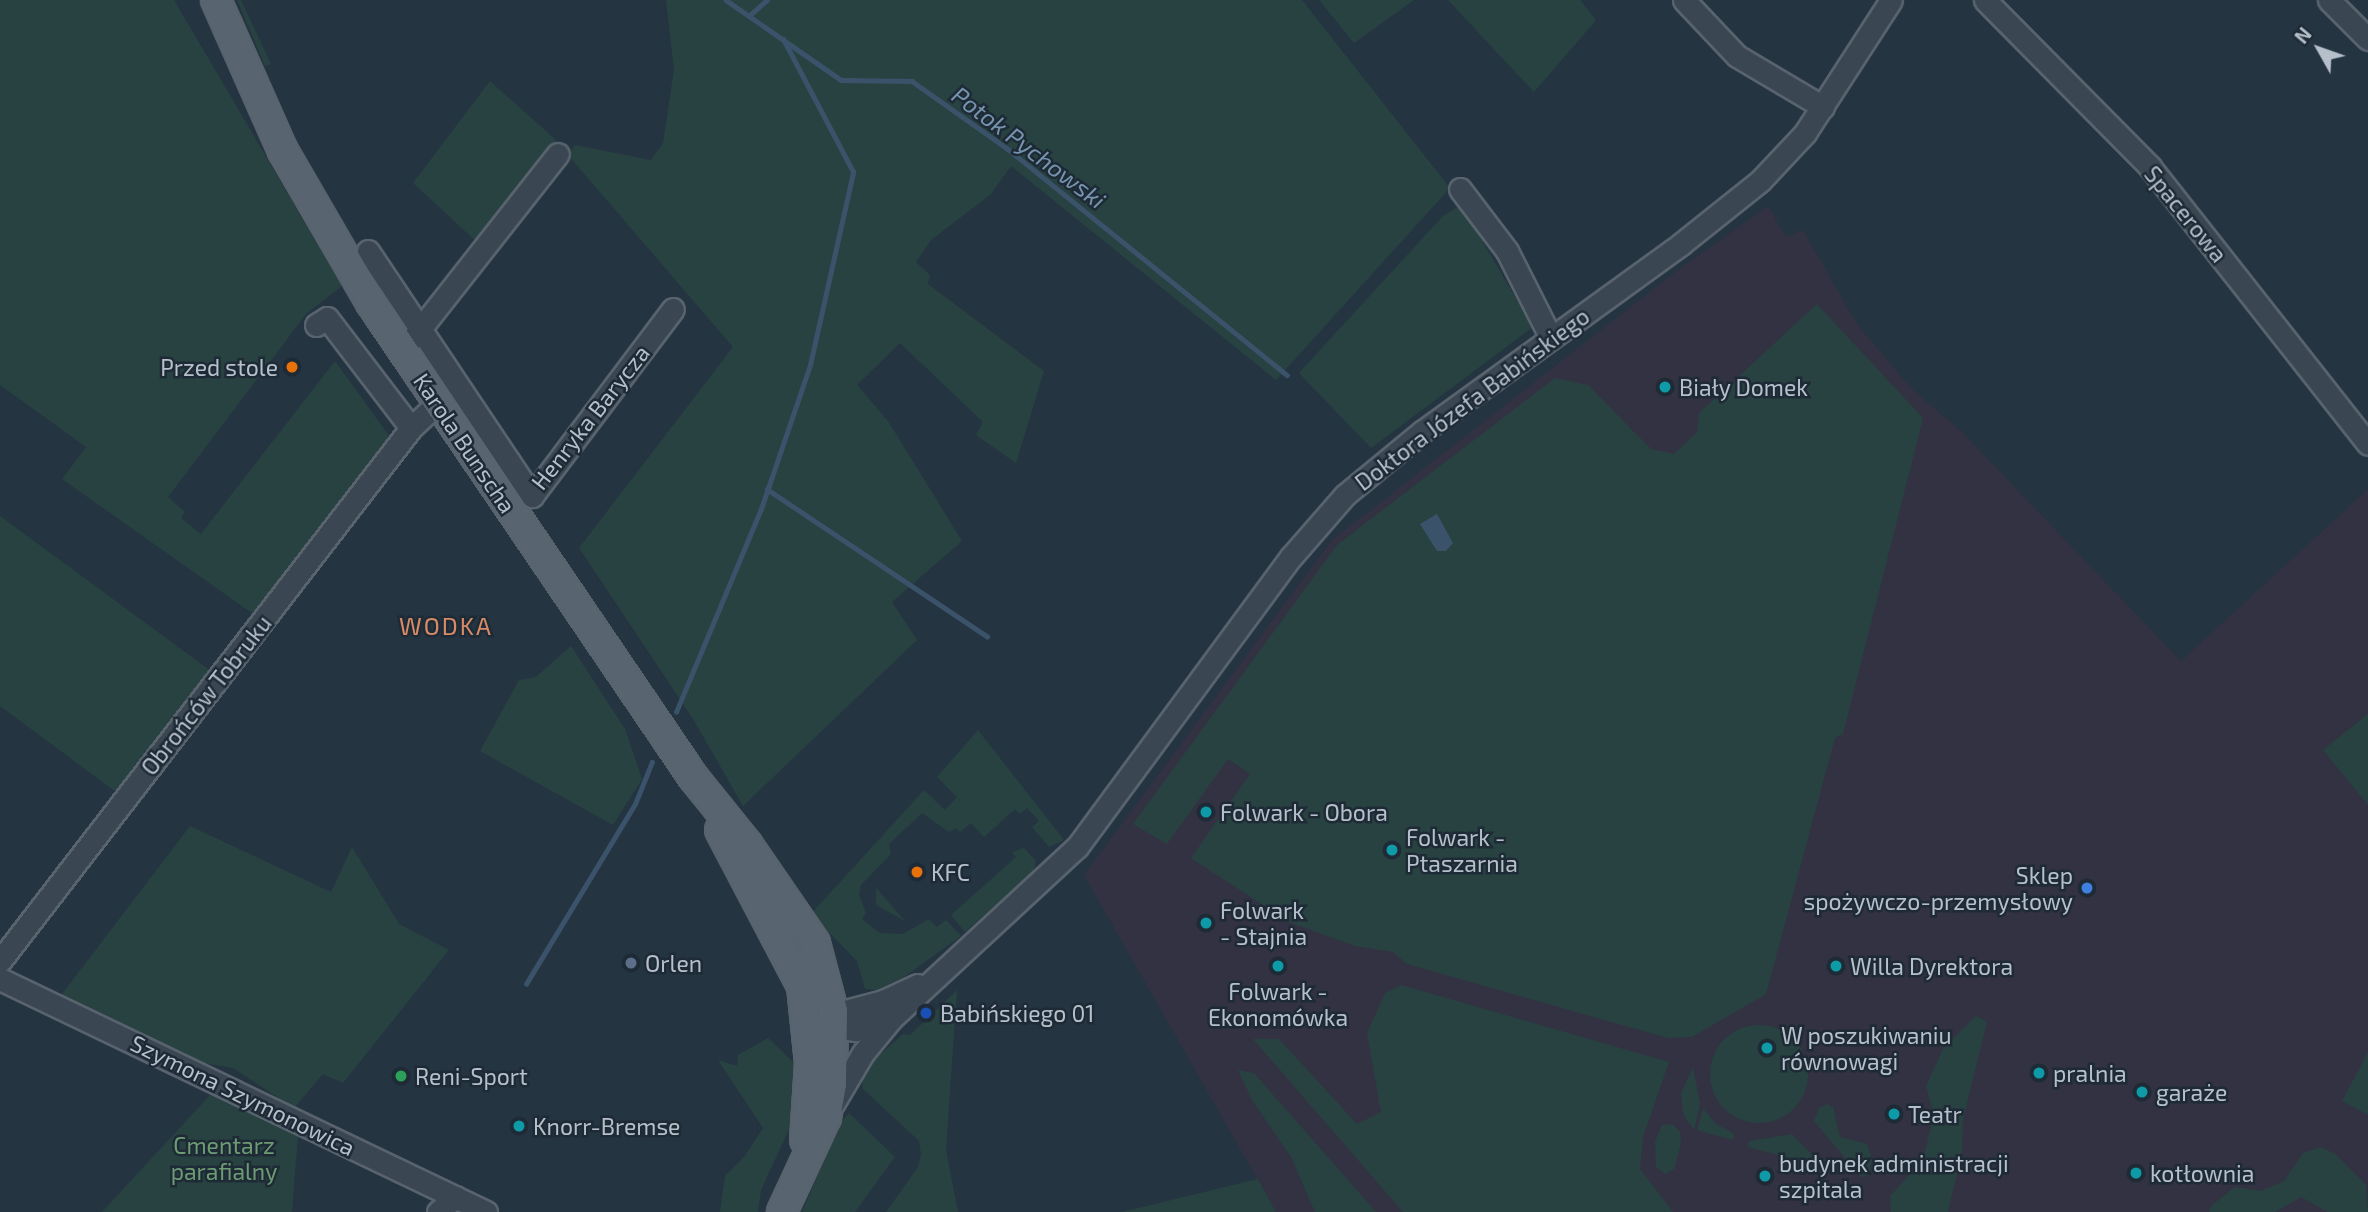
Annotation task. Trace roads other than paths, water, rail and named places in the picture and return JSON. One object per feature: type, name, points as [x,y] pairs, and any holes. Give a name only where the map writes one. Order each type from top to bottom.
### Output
[{"type":"main road","name":"Karola Bunscha","points":[[195,0],[256,97]]},
{"type":"main road","name":"Karola Bunscha","points":[[216,0],[256,97],[283,151],[410,339],[438,403],[692,777],[825,1021],[832,1084],[826,1117]]},
{"type":"main road","name":"Doktora Józefa Babińskiego","points":[[802,1163],[808,1112],[825,1021]]},
{"type":"main road","name":"Doktora Józefa Babińskiego","points":[[782,1212],[802,1163],[826,1117]]},
{"type":"street","points":[[1684,0],[1737,56],[1823,107]]},
{"type":"street","name":"Doktora Józefa Babińskiego","points":[[826,1117],[863,1053],[891,1019],[934,975],[1077,847],[1292,557],[1345,495],[1413,438],[1750,190],[1786,156],[1823,107],[1891,0]]},
{"type":"street","name":"Spacerowa","points":[[1985,0],[2150,167],[2368,444]]},
{"type":"street","points":[[2329,0],[2368,39]]},
{"type":"street","points":[[410,339],[558,154]]},
{"type":"street","points":[[1460,189],[1507,251],[1551,338]]},
{"type":"street","name":"Henryka Barycza","points":[[368,251],[410,339],[532,496],[673,309]]},
{"type":"street","points":[[316,325],[327,317],[411,428]]},
{"type":"street","name":"Obrońców Tobruku","points":[[0,961],[411,428],[438,403]]},
{"type":"street","name":"Doktora Józefa Babińskiego","points":[[825,1021],[883,1001],[934,975]]},
{"type":"street","name":"Szymona Szymonowica","points":[[0,979],[486,1212]]},
{"type":"street","points":[[825,1021],[867,1028],[891,1019]]},
{"type":"street","points":[[438,1212],[455,1197]]},
{"type":"waterway","name":"Potok Pychowski","points":[[726,0],[841,80],[912,81],[1008,149],[1287,375]]},
{"type":"waterway","points":[[749,16],[767,0]]},
{"type":"waterway","points":[[676,712],[761,509],[810,365],[853,172],[783,39]]},
{"type":"waterway","points":[[767,489],[987,636]]},
{"type":"waterway","points":[[526,984],[635,804],[652,762]]},
{"type":"place","name":"Przed stole","points":[[292,367]]},
{"type":"place","name":"Biały Domek","points":[[1665,387]]},
{"type":"place","name":"Folwark - Obora","points":[[1206,812]]},
{"type":"place","name":"Folwark - Ptaszarnia","points":[[1392,850]]},
{"type":"place","name":"KFC","points":[[917,872]]},
{"type":"place","name":"Sklep spożywczo-przemysłowy","points":[[2087,888]]},
{"type":"place","name":"Folwark - Stajnia","points":[[1206,923]]},
{"type":"place","name":"Orlen","points":[[631,963]]},
{"type":"place","name":"Folwark - Ekonomówka","points":[[1278,966]]},
{"type":"place","name":"Willa Dyrektora","points":[[1836,966]]},
{"type":"place","name":"Babińskiego 01","points":[[926,1013]]},
{"type":"place","name":"W poszukiwaniu równowagi","points":[[1767,1048]]},
{"type":"place","name":"pralnia","points":[[2039,1073]]},
{"type":"place","name":"Reni-Sport","points":[[401,1076]]},
{"type":"place","name":"garaże","points":[[2142,1092]]},
{"type":"place","name":"Teatr","points":[[1894,1114]]},
{"type":"place","name":"Knorr-Bremse","points":[[519,1126]]},
{"type":"place","name":"kotłownia","points":[[2136,1173]]},
{"type":"place","name":"budynek administracji szpitala","points":[[1765,1176]]},
{"type":"district","name":"WODKA","points":[[446,626]]},
{"type":"park label","name":"Cmentarz parafialny","points":[[224,1158]]}]
